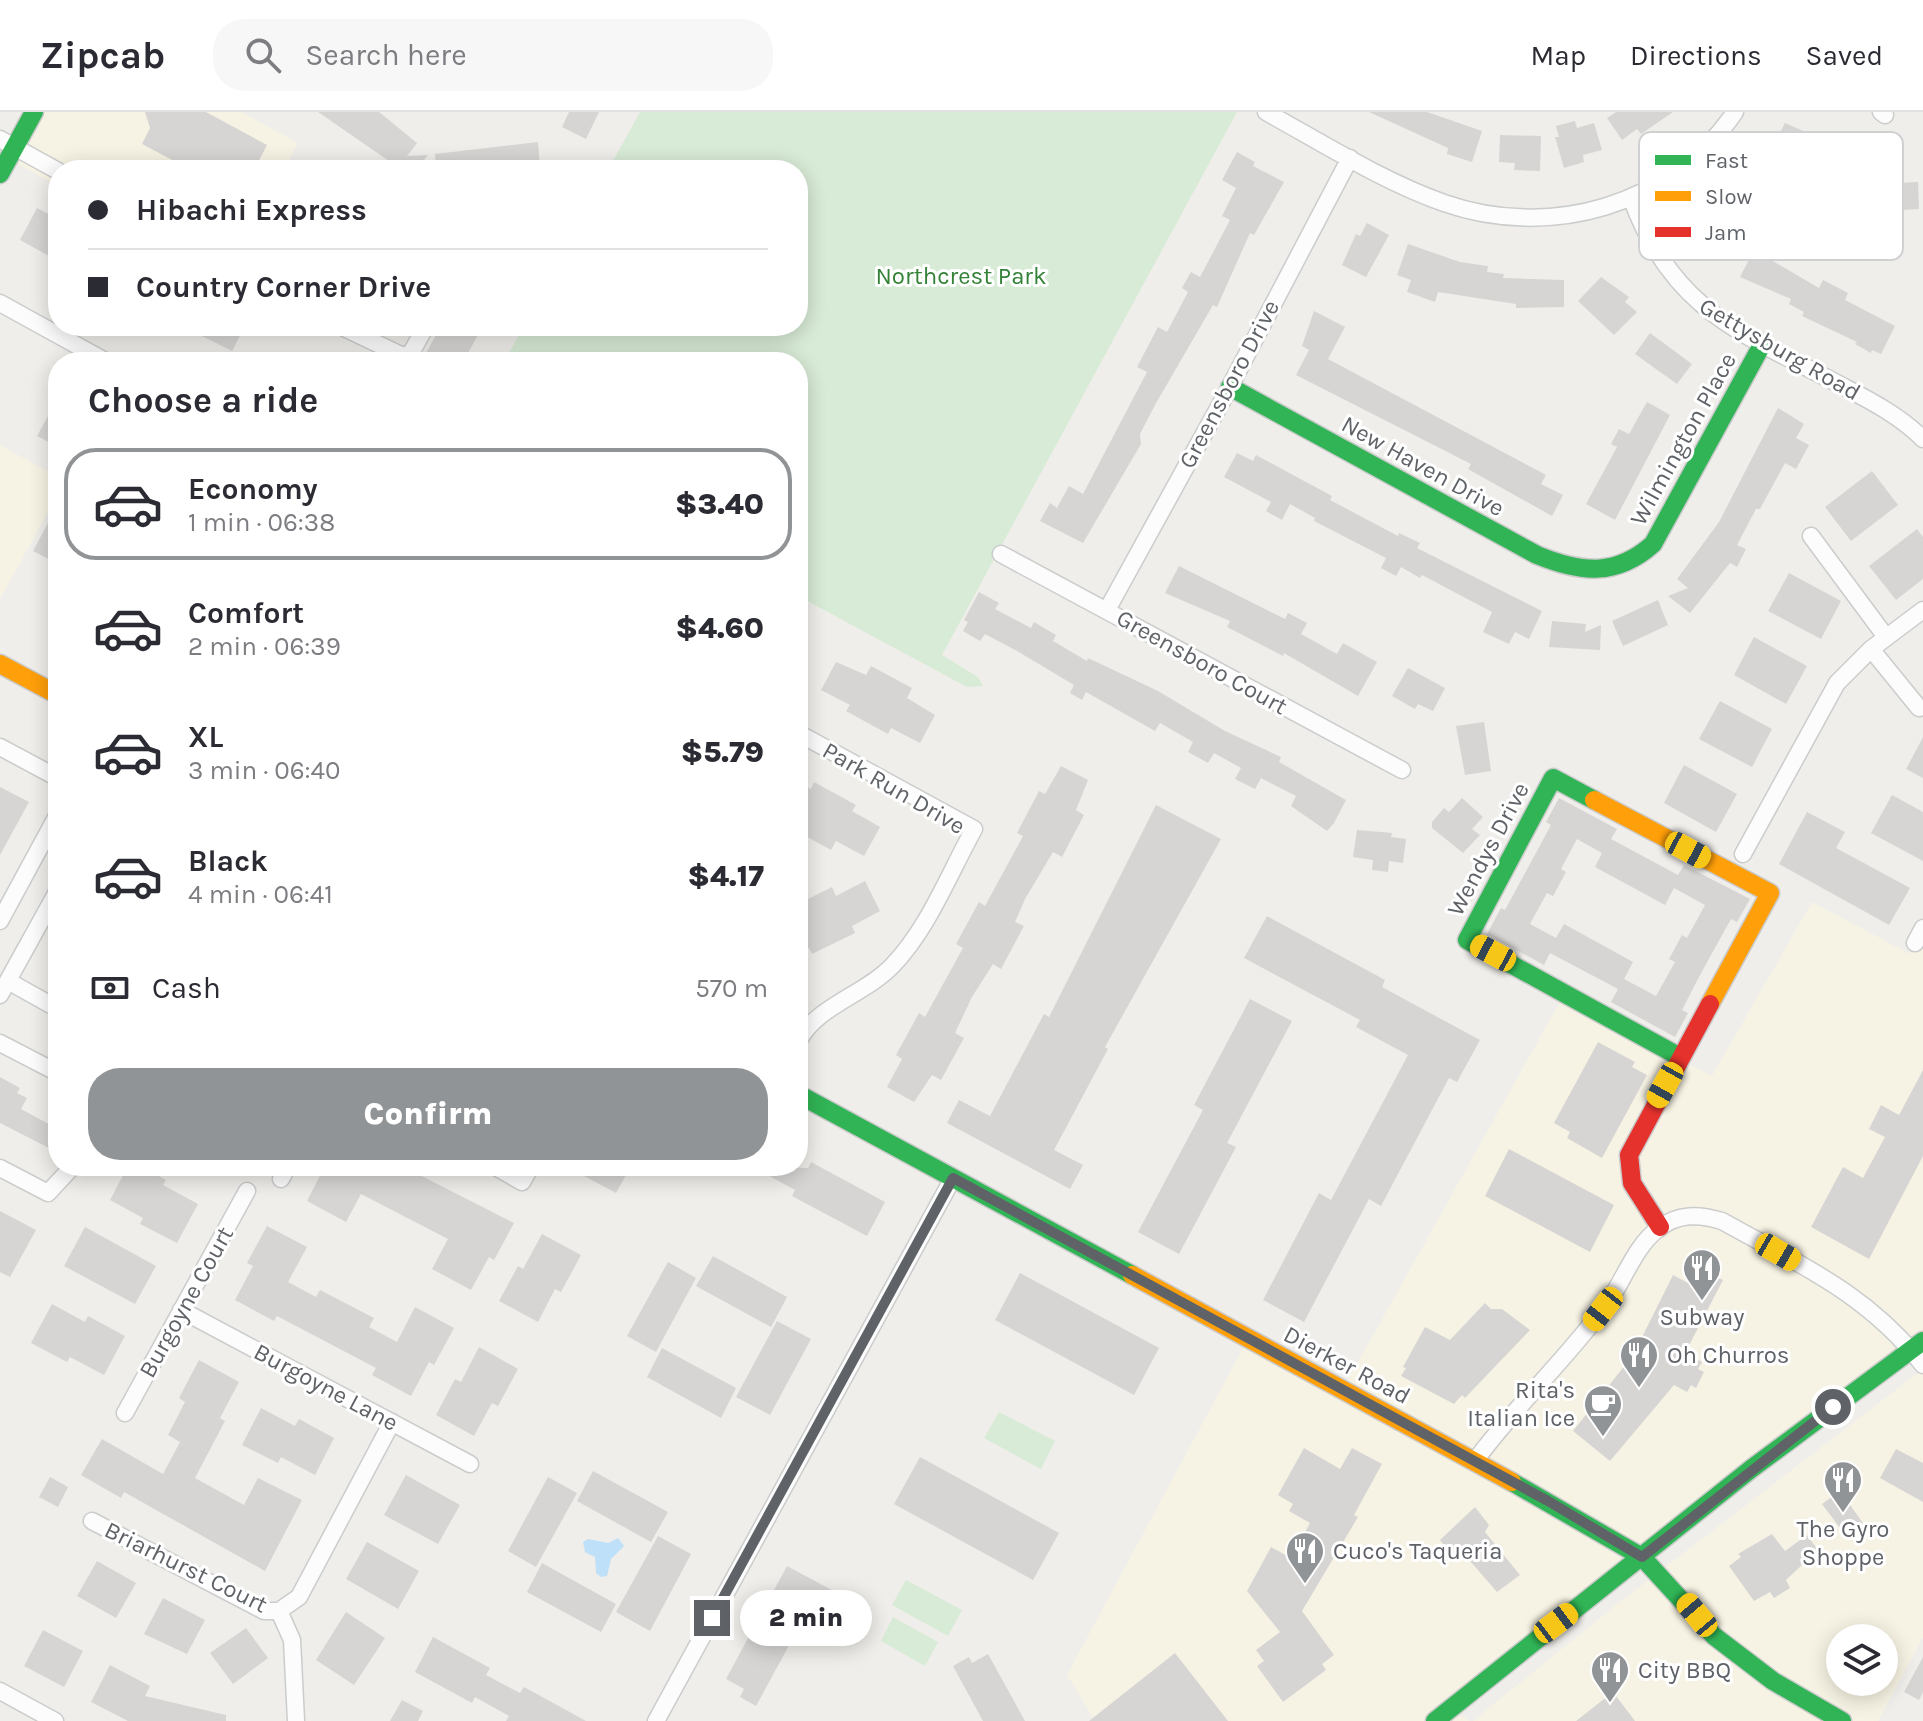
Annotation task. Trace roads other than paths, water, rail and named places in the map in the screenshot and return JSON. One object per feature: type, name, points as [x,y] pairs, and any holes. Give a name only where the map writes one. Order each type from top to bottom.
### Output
[{"type":"street","points":[[0,174],[8,143],[34,112]]},
{"type":"street","points":[[1266,112],[1402,186],[1480,213],[1517,219],[1562,216],[1632,200],[1639,196]]},
{"type":"street","points":[[1718,132],[1735,112]]},
{"type":"street","points":[[8,143],[48,165]]},
{"type":"street","name":"Greensboro Drive","points":[[1107,610],[1230,387],[1350,158]]},
{"type":"street","name":"Gettysburg Road","points":[[1632,200],[1639,216]]},
{"type":"street","name":"Gettysburg Road","points":[[1661,260],[1676,282],[1715,316],[1867,399],[1923,439]]},
{"type":"street","points":[[0,303],[48,329]]},
{"type":"street","points":[[60,336],[89,352]]},
{"type":"street","points":[[361,336],[395,352]]},
{"type":"street","name":"Wilmington Place","points":[[1598,573],[1624,566],[1653,544],[1763,343]]},
{"type":"street","name":"New Haven Drive","points":[[1230,387],[1537,555],[1580,572],[1598,573]]},
{"type":"street","points":[[1811,536],[1886,637]]},
{"type":"street","name":"Greensboro Court","points":[[1001,554],[1402,770]]},
{"type":"street","points":[[1743,854],[1837,683],[1871,649],[1923,610]]},
{"type":"street","points":[[1871,649],[1919,708]]},
{"type":"street","points":[[0,664],[48,690]]},
{"type":"street","name":"Park Run Drive","points":[[808,738],[974,829],[910,946],[881,978],[808,1019]]},
{"type":"street","points":[[0,747],[48,773]]},
{"type":"street","name":"Wendys Drive","points":[[1660,1227],[1632,1183],[1629,1155],[1770,893],[1553,778],[1467,940],[1680,1057]]},
{"type":"street","points":[[0,921],[48,832]]},
{"type":"street","points":[[48,908],[4,988],[48,1005]]},
{"type":"street","points":[[0,1043],[48,1068]]},
{"type":"street","name":"Dierker Road","points":[[808,1099],[1475,1461],[1642,1557],[1714,1636],[1773,1681],[1842,1721]]},
{"type":"street","points":[[0,1168],[48,1193],[64,1176]]},
{"type":"street","points":[[656,1721],[953,1178]]},
{"type":"street","name":"Burgoyne Court","points":[[125,1413],[247,1191]]},
{"type":"street","points":[[1435,1721],[1808,1425],[1919,1352],[1866,1304],[1722,1221],[1681,1216],[1660,1227],[1643,1244],[1609,1302],[1580,1339],[1507,1417],[1475,1461]]},
{"type":"street","name":"Burgoyne Lane","points":[[181,1310],[470,1464]]},
{"type":"street","points":[[296,1721],[292,1640],[279,1611],[299,1597],[392,1422]]},
{"type":"street","name":"Briarhurst Court","points":[[92,1521],[264,1611],[279,1611]]},
{"type":"street","points":[[0,1691],[55,1721]]},
{"type":"water","points":[[618,1538],[624,1546],[611,1559],[607,1576],[601,1577],[596,1573],[595,1557],[585,1552],[583,1542],[588,1539],[608,1543]]},
{"type":"place","name":"Subway","points":[[1702,1302]]},
{"type":"place","name":"Oh Churros","points":[[1639,1389]]},
{"type":"place","name":"Rita's Italian Ice","points":[[1603,1438]]},
{"type":"place","name":"The Gyro Shoppe","points":[[1843,1514]]},
{"type":"place","name":"Cuco's Taqueria","points":[[1305,1585]]},
{"type":"place","name":"City BBQ","points":[[1610,1704]]},
{"type":"park label","name":"Northcrest Park","points":[[961,276]]}]
